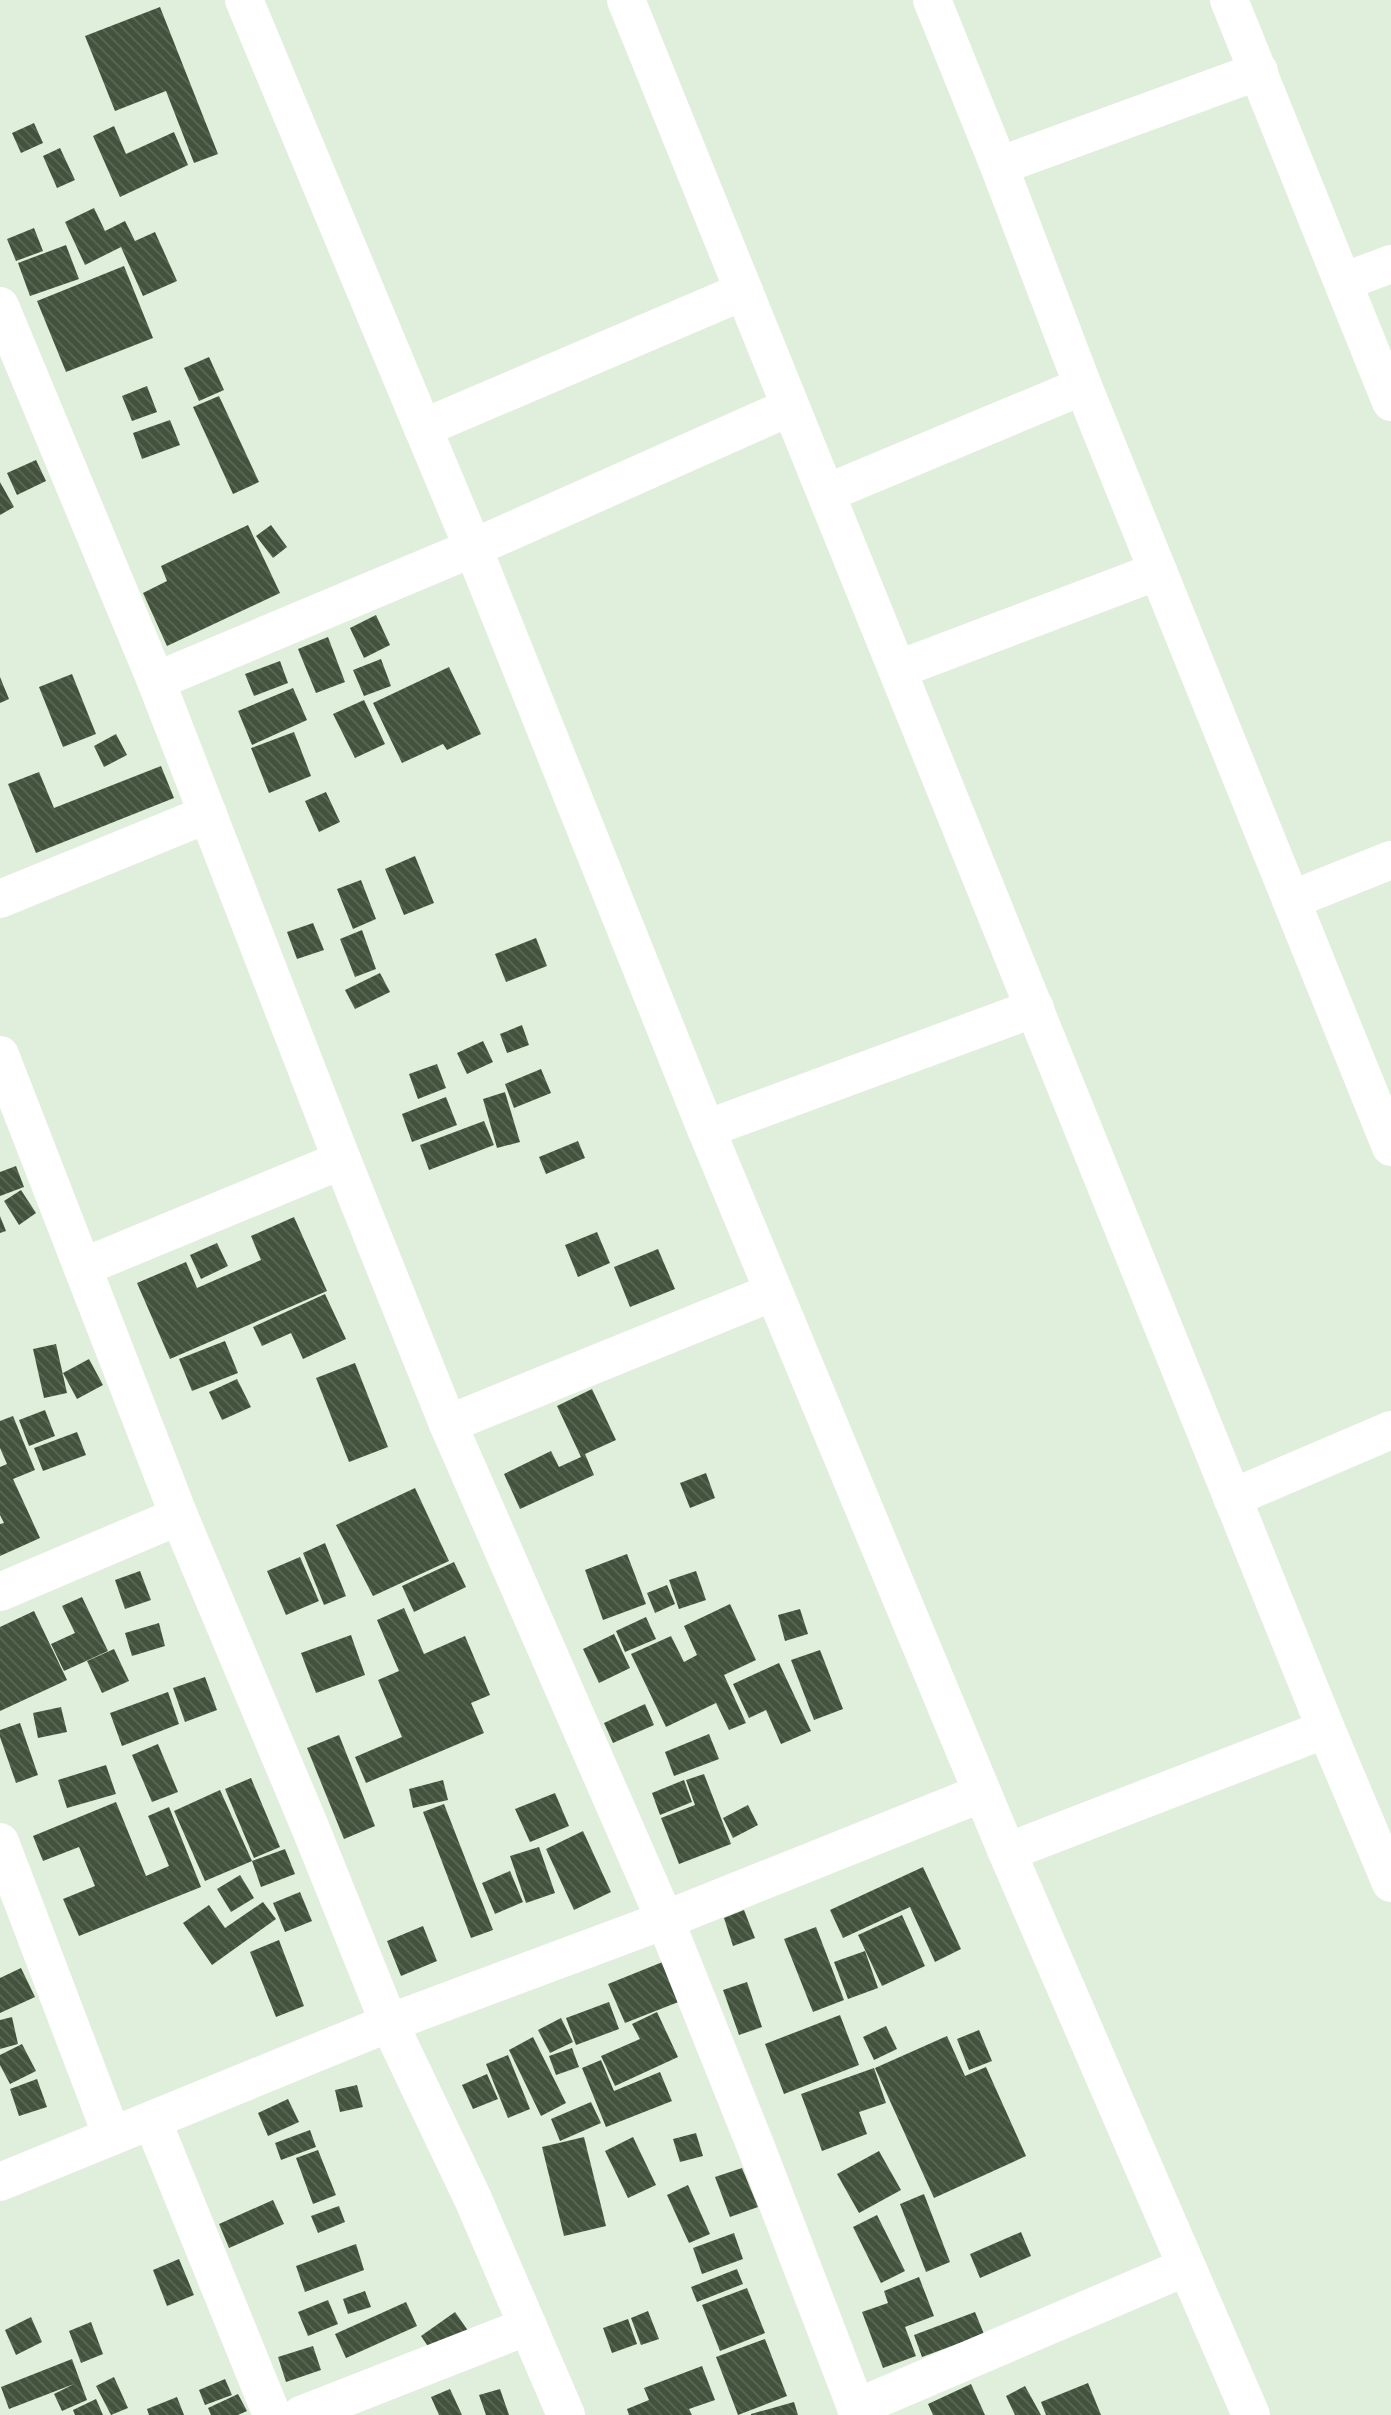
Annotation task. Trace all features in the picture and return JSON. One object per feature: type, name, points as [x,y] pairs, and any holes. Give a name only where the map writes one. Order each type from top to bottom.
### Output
[{"type":"street","points":[[244,0],[473,548],[773,1292],[1007,1852],[1251,2415]]},
{"type":"street","points":[[626,0],[899,669],[1232,1498],[1391,1883]]},
{"type":"street","points":[[932,0],[1083,386],[1391,1147]]},
{"type":"street","points":[[1229,0],[1391,402]]},
{"type":"street","points":[[999,166],[1259,71]]},
{"type":"street","points":[[1343,282],[1391,264]]},
{"type":"street","points":[[423,428],[744,291]]},
{"type":"street","points":[[0,306],[156,681],[448,1424],[665,1920],[858,2411],[1186,2267]]},
{"type":"street","points":[[827,493],[1083,386]]},
{"type":"street","points":[[156,681],[473,548],[790,407]]},
{"type":"street","points":[[899,669],[1158,571]]},
{"type":"street","points":[[0,899],[208,814]]},
{"type":"street","points":[[1291,900],[1391,860]]},
{"type":"street","points":[[706,1129],[1035,1008]]},
{"type":"street","points":[[0,1055],[179,1516],[389,2023],[473,2199],[566,2415]]},
{"type":"street","points":[[83,1267],[342,1160]]},
{"type":"street","points":[[448,1424],[773,1292]]},
{"type":"street","points":[[1232,1498],[1391,1430]]},
{"type":"street","points":[[0,1592],[179,1516]]},
{"type":"street","points":[[1007,1852],[1326,1729]]},
{"type":"street","points":[[0,2182],[389,2023],[665,1920],[982,1793]]},
{"type":"street","points":[[0,1842],[112,2136]]},
{"type":"street","points":[[152,2120],[272,2415]]},
{"type":"street","points":[[301,2415],[528,2326]]},
{"type":"building","points":[[160,7],[218,154],[194,163],[166,91],[115,111],[85,36]]},
{"type":"building","points":[[34,123],[43,143],[21,153],[12,133]]},
{"type":"building","points":[[114,126],[126,154],[174,132],[188,165],[120,197],[93,136]]},
{"type":"building","points":[[60,148],[75,180],[57,188],[43,156]]},
{"type":"building","points":[[94,208],[105,231],[125,221],[135,241],[155,232],[177,281],[143,296],[121,247],[85,265],[65,222]]},
{"type":"building","points":[[34,228],[43,251],[16,261],[7,239]]},
{"type":"building","points":[[66,245],[79,279],[30,296],[18,263]]},
{"type":"building","points":[[124,266],[153,338],[66,372],[37,301]]},
{"type":"building","points":[[209,357],[224,390],[199,401],[184,368]]},
{"type":"building","points":[[147,386],[157,412],[132,421],[122,396]]},
{"type":"building","points":[[219,396],[259,482],[233,494],[193,407]]},
{"type":"building","points":[[170,420],[180,445],[142,459],[133,433]]},
{"type":"building","points":[[36,460],[46,481],[17,495],[7,473]]},
{"type":"building","points":[[0,482],[14,507],[0,515]]},
{"type":"building","points":[[248,525],[280,593],[167,646],[143,593],[167,581],[161,566]]},
{"type":"building","points":[[271,525],[287,547],[273,558],[256,536]]},
{"type":"building","points":[[376,615],[390,645],[364,658],[350,628]]},
{"type":"building","points":[[328,637],[345,682],[316,693],[298,649]]},
{"type":"building","points":[[381,659],[391,686],[364,696],[353,670]]},
{"type":"building","points":[[280,661],[288,683],[254,696],[245,674]]},
{"type":"building","points":[[449,667],[481,734],[447,750],[443,744],[402,763],[373,703]]},
{"type":"building","points":[[72,674],[96,734],[63,747],[39,687]]},
{"type":"building","points":[[0,677],[9,699],[0,703]]},
{"type":"building","points":[[293,688],[307,720],[252,745],[238,711]]},
{"type":"building","points":[[364,700],[385,744],[355,758],[333,714]]},
{"type":"building","points":[[294,732],[311,776],[269,793],[251,748]]},
{"type":"building","points":[[116,734],[127,755],[104,767],[94,746]]},
{"type":"building","points":[[161,766],[174,798],[36,853],[8,784],[39,772],[54,808]]},
{"type":"building","points":[[326,792],[340,822],[319,832],[305,801]]},
{"type":"building","points":[[415,856],[434,903],[404,915],[385,869]]},
{"type":"building","points":[[361,880],[376,919],[353,929],[337,889]]},
{"type":"building","points":[[313,923],[324,950],[297,959],[287,932]]},
{"type":"building","points":[[362,930],[376,969],[355,977],[340,939]]},
{"type":"building","points":[[536,938],[547,966],[506,982],[495,954]]},
{"type":"building","points":[[380,973],[390,992],[355,1009],[345,990]]},
{"type":"building","points":[[522,1025],[529,1045],[507,1053],[500,1034]]},
{"type":"building","points":[[483,1041],[493,1062],[467,1074],[457,1053]]},
{"type":"building","points":[[437,1064],[446,1088],[418,1099],[409,1074]]},
{"type":"building","points":[[541,1069],[551,1093],[514,1108],[505,1084]]},
{"type":"building","points":[[505,1092],[520,1142],[497,1148],[483,1099]]},
{"type":"building","points":[[446,1097],[457,1125],[412,1142],[402,1114]]},
{"type":"building","points":[[484,1121],[494,1145],[429,1170],[420,1145]]},
{"type":"building","points":[[578,1141],[585,1158],[546,1174],[539,1157]]},
{"type":"building","points":[[16,1166],[24,1187],[0,1196],[0,1172]]},
{"type":"building","points":[[21,1190],[36,1213],[19,1225],[4,1201]]},
{"type":"building","points":[[0,1216],[6,1231],[0,1233]]},
{"type":"building","points":[[294,1217],[327,1291],[170,1359],[137,1283],[186,1262],[197,1288],[261,1260],[251,1236]]},
{"type":"building","points":[[597,1232],[610,1263],[578,1277],[565,1245]]},
{"type":"building","points":[[217,1243],[228,1266],[201,1279],[190,1255]]},
{"type":"building","points":[[658,1249],[675,1289],[630,1307],[614,1267]]},
{"type":"building","points":[[325,1294],[346,1339],[303,1359],[291,1333],[262,1346],[253,1327]]},
{"type":"building","points":[[225,1341],[238,1373],[192,1391],[179,1359]]},
{"type":"building","points":[[56,1344],[67,1393],[44,1398],[33,1349]]},
{"type":"building","points":[[89,1359],[103,1385],[77,1399],[63,1373]]},
{"type":"building","points":[[355,1363],[388,1447],[349,1462],[316,1378]]},
{"type":"building","points":[[237,1379],[251,1407],[222,1420],[209,1392]]},
{"type":"building","points":[[592,1389],[616,1440],[585,1454],[594,1475],[520,1509],[504,1474],[551,1451],[559,1467],[581,1457],[557,1406]]},
{"type":"building","points":[[45,1410],[55,1436],[29,1446],[19,1420]]},
{"type":"building","points":[[13,1416],[35,1470],[13,1479],[40,1538],[0,1556],[0,1524],[4,1523],[0,1515],[0,1467],[7,1464],[0,1448],[0,1421]]},
{"type":"building","points":[[77,1432],[86,1455],[43,1471],[34,1448]]},
{"type":"building","points":[[706,1473],[715,1498],[690,1508],[680,1483]]},
{"type":"building","points":[[415,1488],[449,1561],[373,1596],[336,1525]]},
{"type":"building","points":[[325,1543],[346,1596],[324,1605],[303,1553]]},
{"type":"building","points":[[627,1554],[646,1604],[603,1620],[585,1570]]},
{"type":"building","points":[[300,1557],[319,1601],[286,1615],[267,1571]]},
{"type":"building","points":[[454,1562],[466,1587],[414,1612],[402,1586]]},
{"type":"building","points":[[140,1571],[151,1600],[125,1609],[115,1580]]},
{"type":"building","points":[[696,1571],[706,1600],[679,1609],[669,1580]]},
{"type":"building","points":[[667,1585],[675,1604],[655,1613],[647,1593]]},
{"type":"building","points":[[82,1597],[108,1651],[64,1671],[51,1644],[75,1633],[62,1606]]},
{"type":"building","points":[[730,1604],[756,1660],[724,1675],[746,1723],[729,1730],[716,1703],[666,1727],[631,1654],[671,1636],[684,1662],[697,1655],[684,1626]]},
{"type":"building","points":[[404,1608],[424,1654],[465,1636],[490,1695],[471,1703],[484,1733],[366,1783],[355,1757],[402,1737],[378,1680],[399,1671],[377,1620]]},
{"type":"building","points":[[800,1609],[808,1634],[785,1641],[778,1615]]},
{"type":"building","points":[[34,1611],[67,1680],[0,1711],[0,1627]]},
{"type":"building","points":[[646,1617],[656,1639],[625,1652],[616,1631]]},
{"type":"building","points":[[159,1623],[165,1646],[132,1656],[125,1633]]},
{"type":"building","points":[[614,1634],[630,1668],[599,1683],[583,1649]]},
{"type":"building","points":[[351,1635],[365,1675],[316,1693],[301,1653]]},
{"type":"building","points":[[114,1649],[129,1681],[102,1693],[87,1661]]},
{"type":"building","points":[[820,1650],[843,1709],[814,1720],[791,1660]]},
{"type":"building","points":[[779,1663],[811,1731],[781,1744],[766,1710],[749,1718],[733,1684]]},
{"type":"building","points":[[205,1677],[217,1710],[185,1722],[173,1688]]},
{"type":"building","points":[[168,1692],[179,1724],[122,1746],[110,1713]]},
{"type":"building","points":[[645,1704],[654,1725],[613,1743],[604,1723]]},
{"type":"building","points":[[61,1707],[67,1732],[38,1738],[33,1713]]},
{"type":"building","points":[[20,1723],[38,1775],[16,1783],[0,1730]]},
{"type":"building","points":[[709,1734],[719,1759],[674,1776],[665,1752]]},
{"type":"building","points":[[339,1735],[375,1826],[344,1839],[307,1748]]},
{"type":"building","points":[[158,1744],[178,1792],[152,1802],[132,1755]]},
{"type":"building","points":[[106,1765],[116,1794],[67,1808],[58,1780]]},
{"type":"building","points":[[704,1774],[731,1844],[679,1864],[661,1818],[695,1805],[686,1780]]},
{"type":"building","points":[[251,1778],[280,1847],[254,1858],[225,1789]]},
{"type":"building","points":[[443,1780],[448,1800],[413,1808],[409,1789]]},
{"type":"building","points":[[684,1780],[692,1802],[660,1815],[652,1793]]},
{"type":"building","points":[[220,1790],[252,1861],[205,1881],[174,1811]]},
{"type":"building","points":[[555,1793],[569,1826],[530,1842],[515,1809]]},
{"type":"building","points":[[116,1802],[146,1876],[169,1866],[148,1816],[169,1807],[201,1887],[79,1936],[63,1899],[95,1886],[79,1847],[43,1861],[33,1836]]},
{"type":"building","points":[[444,1804],[493,1930],[471,1938],[423,1812]]},
{"type":"building","points":[[748,1805],[758,1825],[733,1838],[723,1818]]},
{"type":"building","points":[[583,1831],[611,1892],[574,1910],[546,1849]]},
{"type":"building","points":[[539,1847],[555,1893],[526,1903],[510,1856]]},
{"type":"building","points":[[285,1849],[295,1874],[261,1887],[252,1861]]},
{"type":"building","points":[[923,1867],[961,1949],[935,1962],[910,1907],[843,1938],[830,1910]]},
{"type":"building","points":[[510,1871],[523,1902],[495,1914],[482,1883]]},
{"type":"building","points":[[240,1875],[254,1898],[231,1912],[217,1889]]},
{"type":"building","points":[[300,1892],[312,1921],[285,1932],[273,1903]]},
{"type":"building","points":[[263,1902],[276,1919],[212,1965],[183,1923],[209,1905],[225,1928]]},
{"type":"building","points":[[744,1910],[755,1938],[733,1946],[724,1918]]},
{"type":"building","points":[[902,1915],[925,1966],[882,1986],[858,1935]]},
{"type":"building","points":[[423,1926],[437,1961],[401,1976],[387,1941]]},
{"type":"building","points":[[816,1927],[844,2000],[813,2012],[784,1939]]},
{"type":"building","points":[[279,1940],[304,2006],[276,2017],[250,1952]]},
{"type":"building","points":[[865,1951],[878,1988],[848,1999],[834,1962]]},
{"type":"building","points":[[670,1959],[686,1999],[625,2023],[608,1984]]},
{"type":"building","points":[[21,1968],[35,1997],[0,2013],[0,1978]]},
{"type":"building","points":[[747,1982],[762,2027],[739,2035],[723,1990]]},
{"type":"building","points":[[609,2002],[619,2029],[576,2045],[566,2018]]},
{"type":"building","points":[[657,2012],[678,2057],[615,2086],[601,2056],[640,2039],[632,2024]]},
{"type":"building","points":[[840,2015],[859,2065],[784,2094],[765,2044]]},
{"type":"building","points":[[12,2017],[18,2044],[0,2049],[0,2020]]},
{"type":"building","points":[[561,2018],[573,2042],[550,2053],[538,2030]]},
{"type":"building","points":[[886,2026],[897,2049],[874,2060],[863,2037]]},
{"type":"building","points":[[979,2030],[992,2061],[969,2070],[957,2039]]},
{"type":"building","points":[[947,2036],[965,2076],[986,2067],[1026,2156],[934,2198],[875,2068]]},
{"type":"building","points":[[533,2037],[566,2103],[541,2116],[509,2050]]},
{"type":"building","points":[[22,2044],[36,2071],[10,2084],[0,2065],[0,2055]]},
{"type":"building","points":[[572,2048],[579,2067],[556,2075],[549,2056]]},
{"type":"building","points":[[508,2055],[530,2109],[508,2118],[486,2064]]},
{"type":"building","points":[[601,2060],[614,2091],[660,2072],[672,2101],[606,2127],[582,2068]]},
{"type":"building","points":[[874,2068],[886,2103],[859,2112],[867,2134],[822,2151],[801,2094]]},
{"type":"building","points":[[487,2074],[498,2099],[473,2109],[462,2085]]},
{"type":"building","points":[[37,2079],[47,2107],[19,2116],[10,2089]]},
{"type":"building","points":[[357,2085],[363,2107],[340,2112],[335,2090]]},
{"type":"building","points":[[288,2099],[299,2122],[268,2136],[258,2113]]},
{"type":"building","points":[[591,2102],[601,2123],[560,2141],[551,2119]]},
{"type":"building","points":[[310,2130],[316,2147],[281,2160],[275,2143]]},
{"type":"building","points":[[696,2133],[703,2156],[680,2162],[673,2139]]},
{"type":"building","points":[[584,2137],[606,2226],[564,2236],[542,2147]]},
{"type":"building","points":[[633,2137],[656,2185],[628,2198],[605,2151]]},
{"type":"building","points":[[318,2150],[336,2195],[313,2204],[296,2158]]},
{"type":"building","points":[[879,2151],[901,2190],[859,2213],[837,2174]]},
{"type":"building","points":[[742,2168],[758,2207],[730,2217],[715,2177]]},
{"type":"building","points":[[688,2185],[710,2234],[689,2243],[667,2195]]},
{"type":"building","points":[[924,2194],[950,2262],[926,2272],[900,2204]]},
{"type":"building","points":[[273,2200],[284,2224],[229,2248],[219,2224]]},
{"type":"building","points":[[339,2206],[345,2222],[318,2233],[311,2216]]},
{"type":"building","points":[[877,2215],[905,2271],[881,2283],[853,2227]]},
{"type":"building","points":[[1021,2232],[1031,2256],[980,2278],[970,2254]]},
{"type":"building","points":[[734,2233],[743,2259],[702,2274],[693,2248]]},
{"type":"building","points":[[356,2244],[364,2270],[305,2292],[296,2266]]},
{"type":"building","points":[[179,2259],[194,2295],[167,2306],[153,2270]]},
{"type":"building","points":[[737,2269],[743,2284],[697,2302],[691,2287]]},
{"type":"building","points":[[919,2277],[934,2316],[905,2327],[916,2356],[883,2368],[862,2312],[888,2303],[884,2291]]},
{"type":"building","points":[[747,2288],[765,2333],[720,2351],[702,2305]]},
{"type":"building","points":[[365,2291],[371,2307],[348,2314],[343,2299]]},
{"type":"building","points":[[328,2300],[338,2324],[308,2336],[298,2312]]},
{"type":"building","points":[[406,2302],[417,2326],[346,2358],[335,2334]]},
{"type":"building","points":[[648,2311],[659,2339],[641,2345],[631,2318]]},
{"type":"building","points":[[455,2312],[478,2345],[444,2370],[421,2336]]},
{"type":"building","points":[[975,2312],[984,2334],[922,2357],[914,2335]]},
{"type":"building","points":[[31,2317],[42,2342],[16,2355],[5,2330]]},
{"type":"building","points":[[628,2319],[637,2344],[612,2353],[603,2328]]},
{"type":"building","points":[[91,2322],[103,2354],[81,2363],[69,2331]]},
{"type":"building","points":[[765,2339],[787,2396],[738,2415],[716,2357]]},
{"type":"building","points":[[313,2346],[321,2370],[286,2382],[278,2357]]},
{"type":"building","points":[[72,2359],[87,2400],[62,2411],[54,2394],[74,2384],[9,2409],[1,2387]]},
{"type":"building","points":[[702,2366],[715,2400],[689,2409],[692,2415],[629,2415],[627,2409],[649,2400],[644,2388]]},
{"type":"building","points":[[114,2377],[128,2408],[111,2415],[96,2386]]},
{"type":"building","points":[[225,2379],[232,2395],[205,2405],[199,2390]]},
{"type":"building","points":[[1088,2383],[1101,2415],[1046,2415],[1041,2402]]},
{"type":"building","points":[[971,2384],[985,2415],[933,2415],[928,2404]]},
{"type":"building","points":[[1025,2386],[1041,2415],[1015,2415],[1006,2396]]},
{"type":"building","points":[[450,2389],[462,2415],[439,2415],[431,2397]]},
{"type":"building","points":[[500,2389],[509,2415],[486,2415],[479,2395]]},
{"type":"building","points":[[238,2394],[247,2411],[238,2415],[211,2415],[208,2408]]},
{"type":"building","points":[[177,2397],[184,2415],[149,2415],[147,2409]]},
{"type":"building","points":[[96,2399],[103,2415],[75,2415],[73,2410]]},
{"type":"building","points":[[794,2402],[798,2415],[751,2415],[751,2414]]}]
